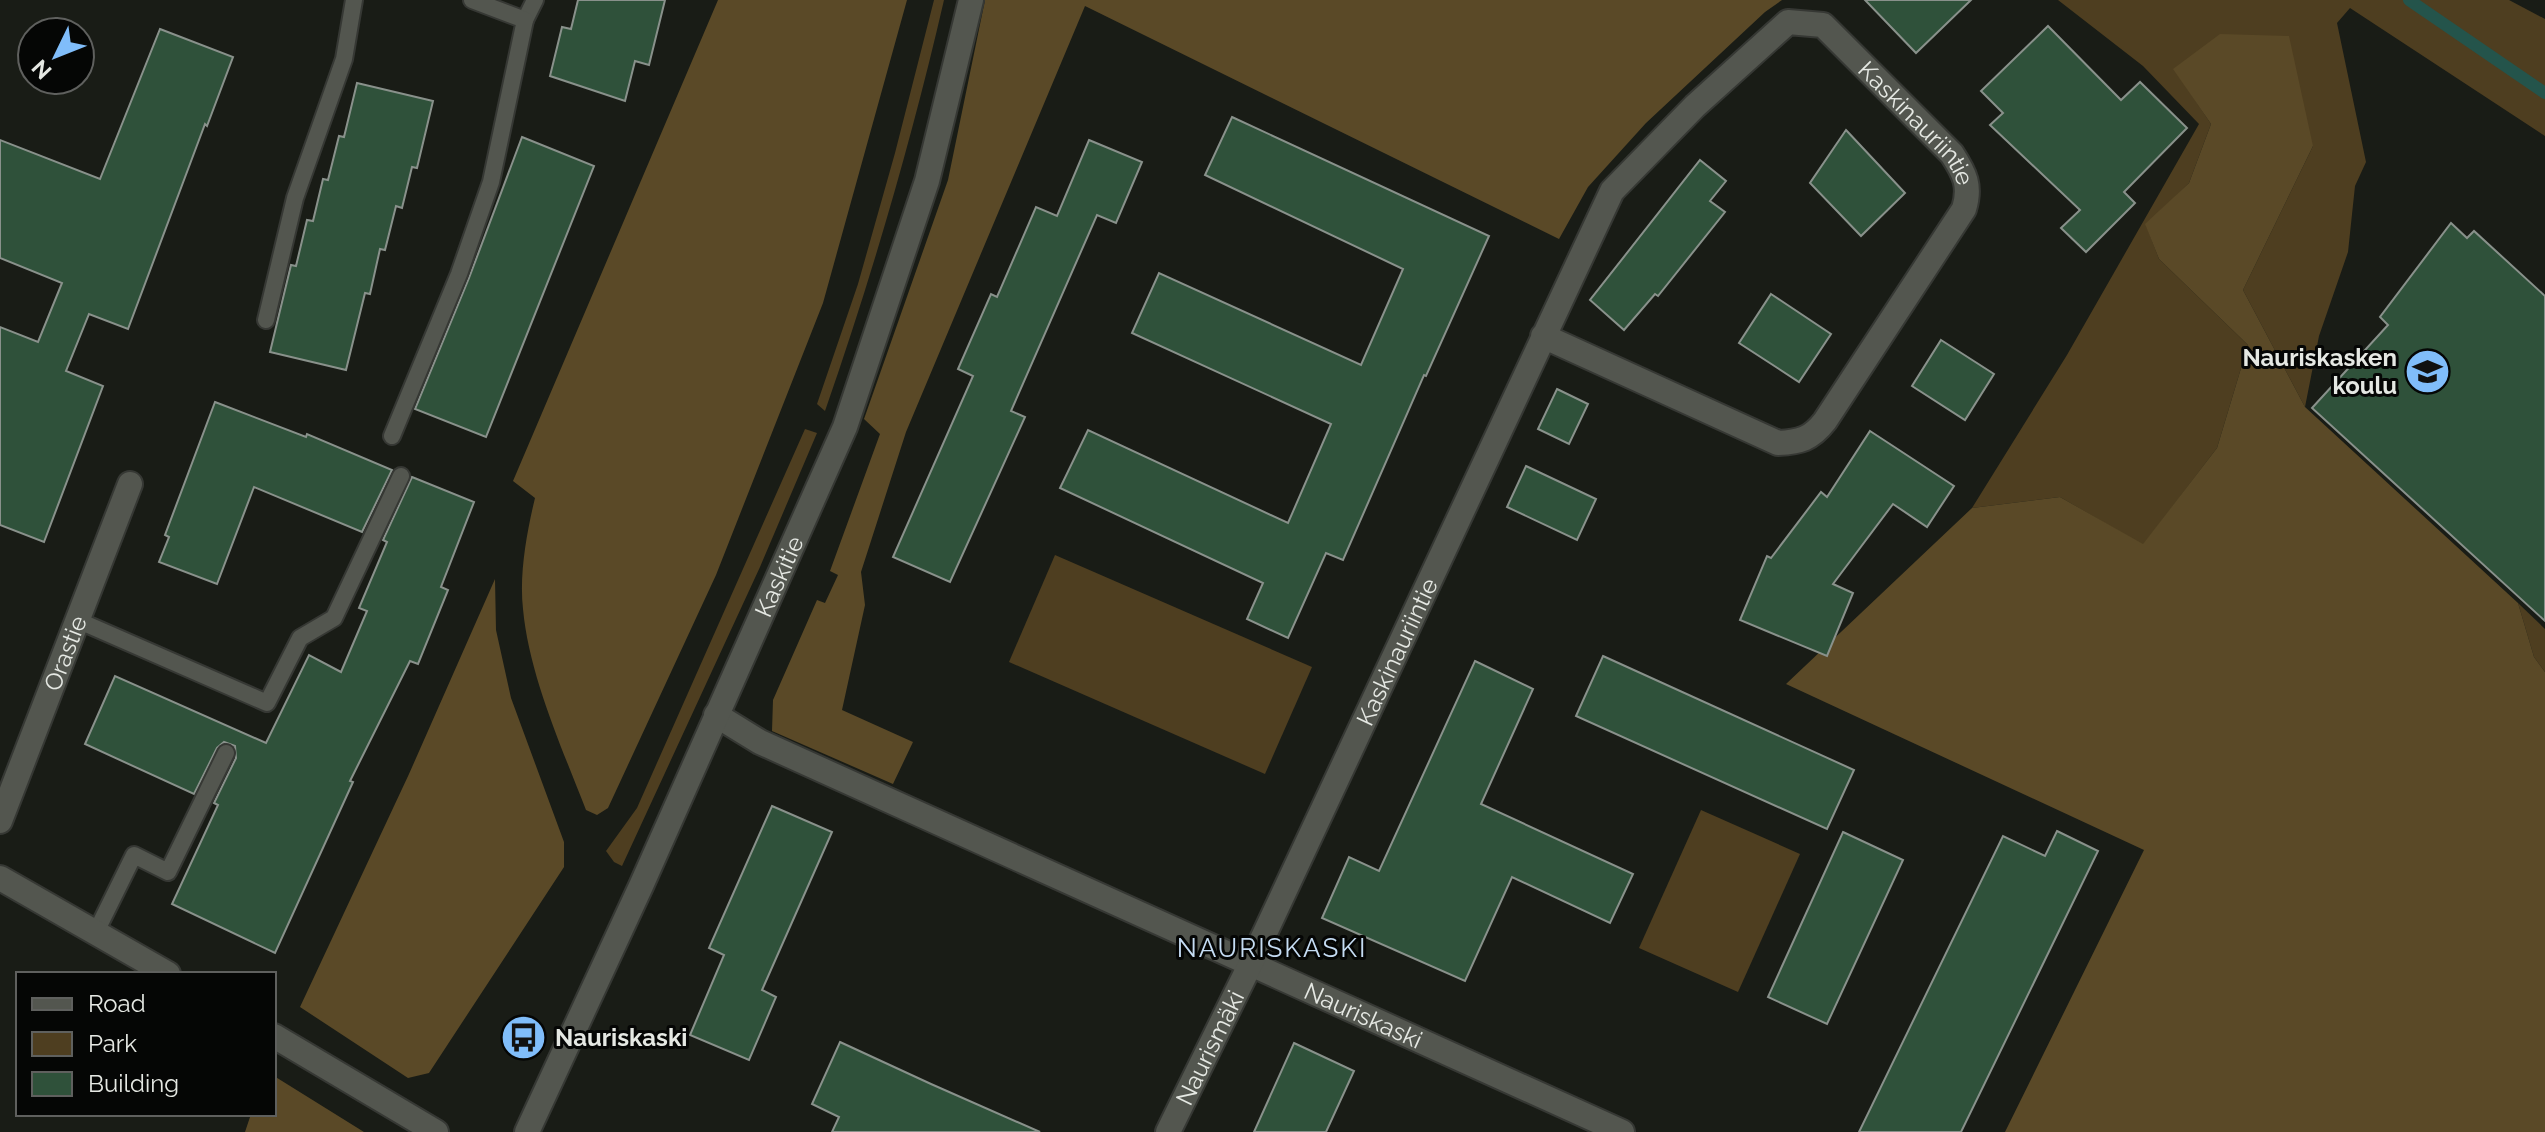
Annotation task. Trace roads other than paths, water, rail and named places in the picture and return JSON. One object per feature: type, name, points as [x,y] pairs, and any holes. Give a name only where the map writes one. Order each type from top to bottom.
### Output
[{"type":"street","name":"Kaskitie","points":[[527,1132],[641,886],[845,427],[927,181],[971,0]]},
{"type":"street","name":"Kaskinauriintie","points":[[1250,965],[1543,336],[1612,191],[1695,106],[1788,22],[1823,25],[1952,154],[1964,172],[1969,191],[1964,209],[1816,434],[1800,442],[1778,443],[1543,336]]},
{"type":"street","name":"Orastie","points":[[0,821],[130,484]]},
{"type":"street","name":"Nauriskaski","points":[[716,715],[760,742],[1622,1132]]},
{"type":"street","points":[[0,878],[165,972]]},
{"type":"street","name":"Naurismäki","points":[[1168,1132],[1250,965]]},
{"type":"street","points":[[276,1037],[436,1132]]},
{"type":"lane","points":[[266,320],[295,198],[344,59],[354,0]]},
{"type":"lane","points":[[472,0],[525,20]]},
{"type":"lane","points":[[392,436],[459,274],[491,182],[509,82],[525,20],[535,0]]},
{"type":"lane","points":[[77,620],[267,703],[300,638],[334,618],[401,476]]},
{"type":"lane","points":[[96,932],[134,855],[168,872],[226,753]]},
{"type":"waterway","points":[[2409,0],[2545,93]]},
{"type":"place","name":"Nauriskasken koulu","points":[[2428,371]]},
{"type":"place","name":"Nauriskaski","points":[[524,1037]]},
{"type":"district","name":"NAURISKASKI","points":[[1272,948]]}]
